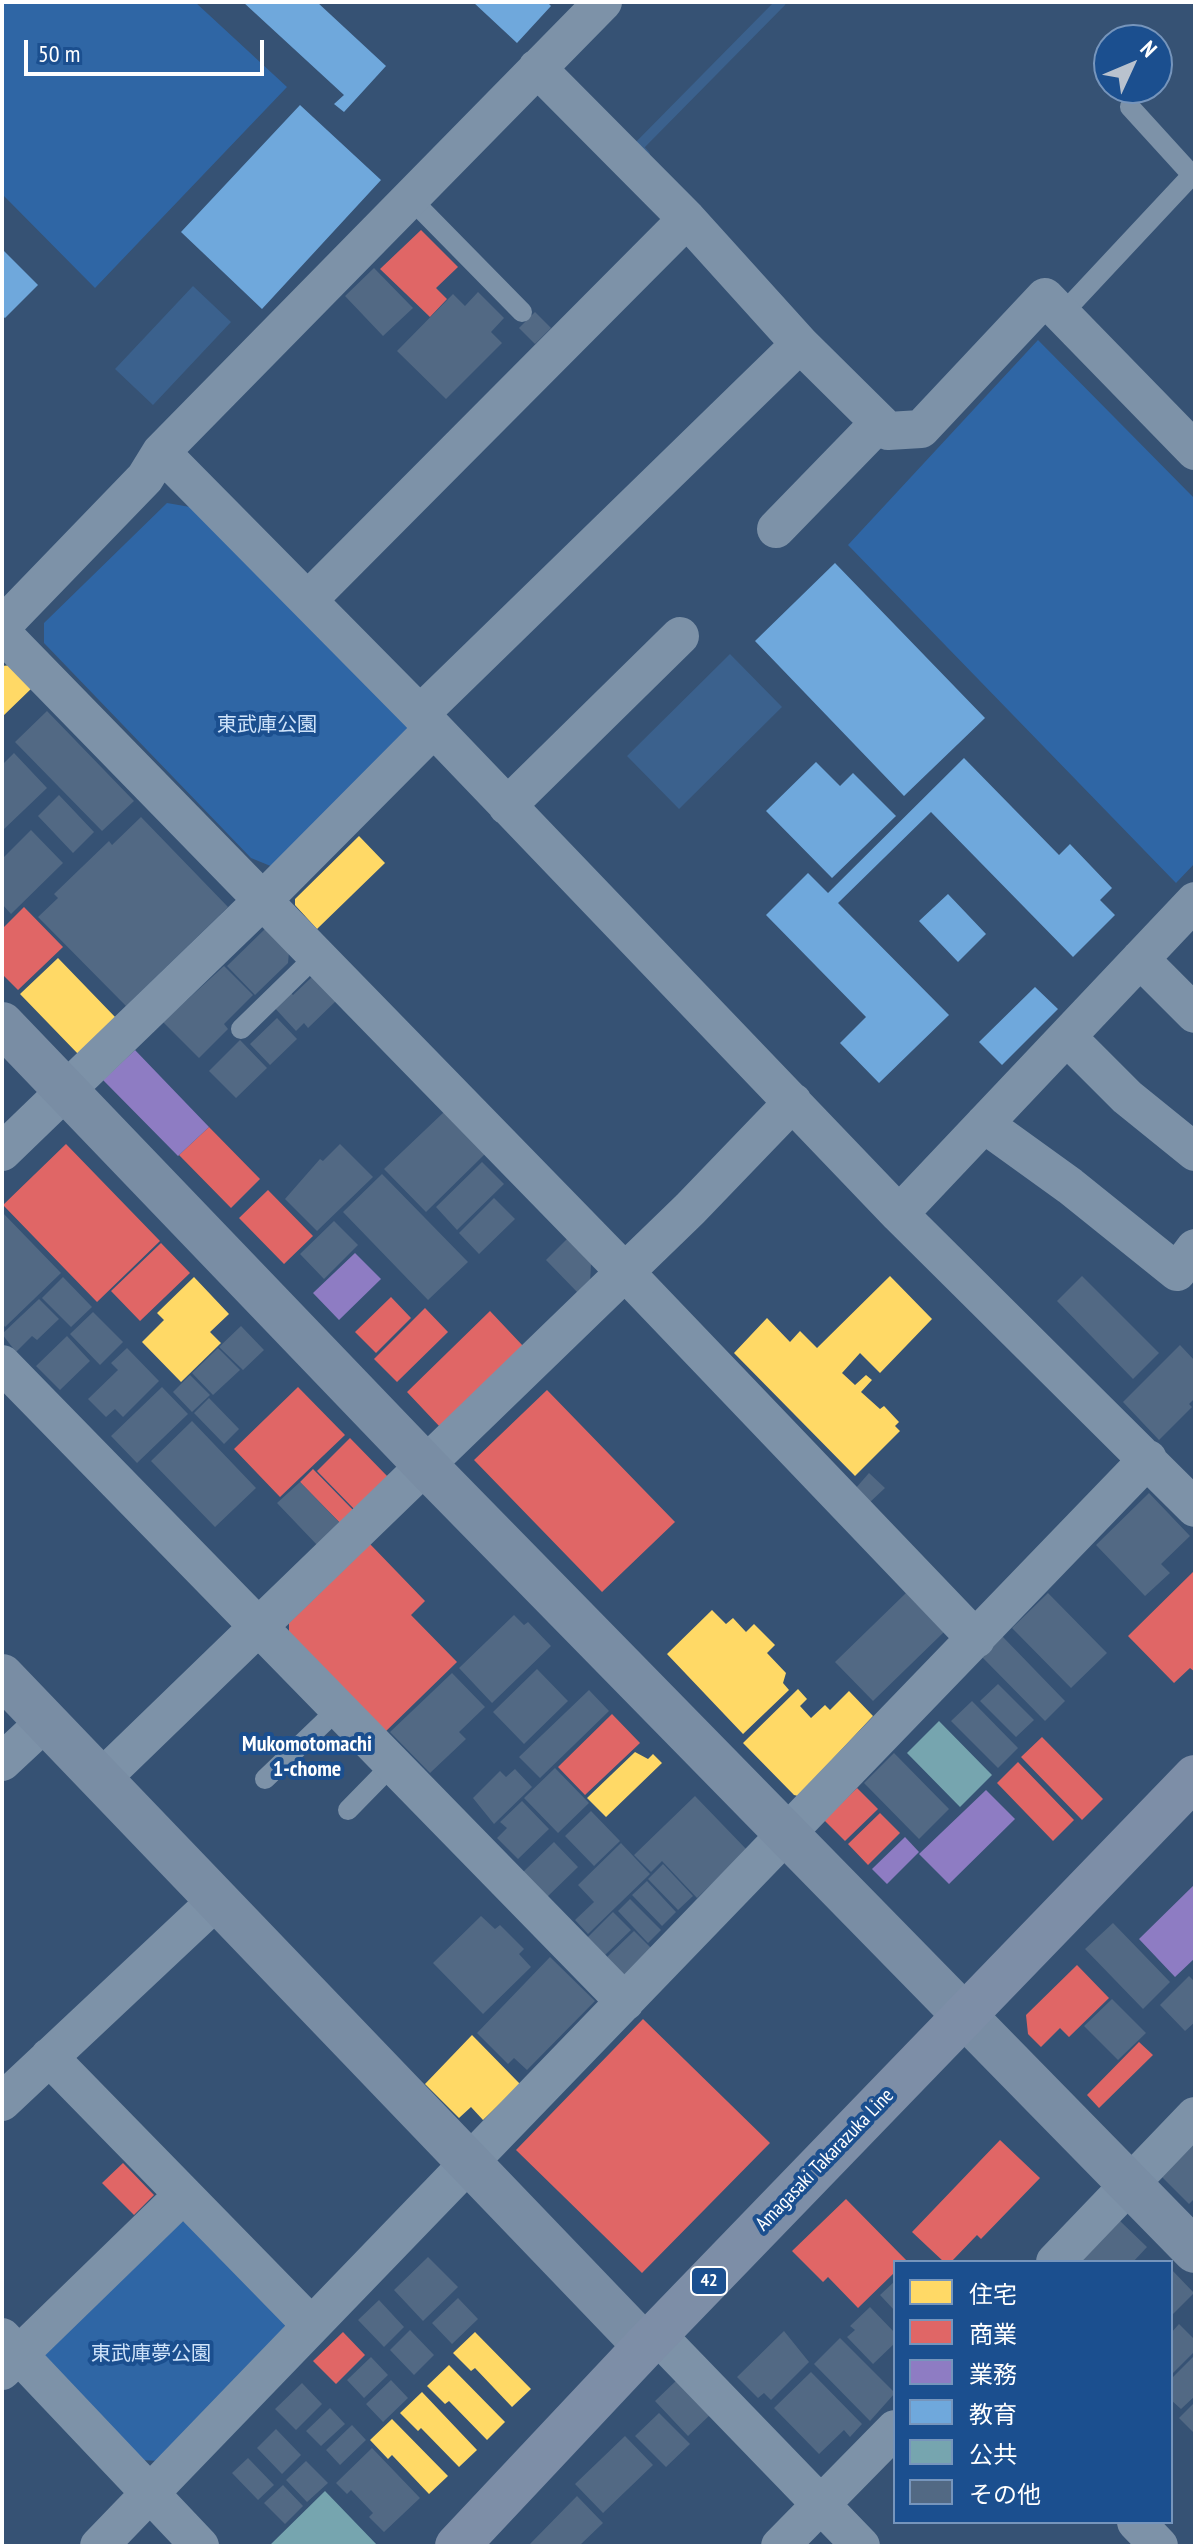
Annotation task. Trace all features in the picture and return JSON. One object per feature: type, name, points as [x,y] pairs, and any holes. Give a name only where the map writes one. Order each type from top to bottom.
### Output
[{"type":"main road","name":"Amagasaki Takarazuka Line","points":[[469,2542],[651,2340],[1195,1777]]},
{"type":"street","points":[[2,626],[145,478],[161,452],[603,2]]},
{"type":"street","points":[[537,68],[687,219],[800,344],[888,431],[921,429],[1045,297],[1195,451]]},
{"type":"street","points":[[308,600],[687,219]]},
{"type":"street","points":[[2,1152],[263,900],[426,722],[800,344]]},
{"type":"street","points":[[776,529],[879,423]]},
{"type":"street","points":[[161,452],[308,600],[899,1214],[1195,1508]]},
{"type":"street","points":[[2,633],[625,1272],[976,1639]]},
{"type":"street","points":[[507,806],[680,636]]},
{"type":"street","points":[[899,1214],[1195,901]]},
{"type":"street","points":[[1140,959],[1195,1014]]},
{"type":"street","points":[[2,1024],[426,1466],[1195,2251]]},
{"type":"street","points":[[1067,1037],[1127,1097],[1195,1152]]},
{"type":"street","points":[[101,1779],[625,1272],[793,1102]]},
{"type":"street","points":[[984,1124],[1070,1186],[1177,1272],[1195,1248]]},
{"type":"street","points":[[2,1364],[625,2002]]},
{"type":"street","points":[[99,2546],[471,2164],[1148,1459]]},
{"type":"street","points":[[2,1676],[471,2164],[861,2546]]},
{"type":"street","points":[[2,1762],[46,1721]]},
{"type":"street","points":[[2,2102],[216,1901]]},
{"type":"street","points":[[49,2057],[311,2325]]},
{"type":"street","points":[[1057,2260],[1195,2116]]},
{"type":"street","points":[[183,2195],[8,2354],[151,2492],[200,2546]]},
{"type":"street","points":[[780,2546],[893,2431]]},
{"type":"street","points":[[1138,2524],[1159,2546]]},
{"type":"lane","points":[[1062,314],[1192,175],[1130,107]]},
{"type":"lane","points":[[410,198],[522,312]]},
{"type":"lane","points":[[241,1029],[316,956]]},
{"type":"lane","points":[[265,1779],[339,1708]]},
{"type":"lane","points":[[348,1810],[393,1764]]},
{"type":"green space","points":[[2,2],[195,2],[287,87],[95,288],[2,194]]},
{"type":"green space","points":[[1038,340],[1195,499],[1195,863],[1176,883],[848,545]]},
{"type":"green space","name":"東武庫公園","points":[[167,503],[196,508],[410,721],[408,735],[273,867],[251,858],[44,643],[44,623]]},
{"type":"green space","name":"東武庫夢公園","points":[[175,2221],[185,2222],[282,2314],[286,2330],[159,2461],[141,2460],[47,2360],[43,2350]]},
{"type":"shaded area","points":[[193,286],[231,322],[153,405],[115,369]]},
{"type":"shaded area","points":[[730,654],[782,707],[679,809],[627,756]]},
{"type":"building: 住宅","points":[[12,665],[33,687],[2,717],[2,666]]},
{"type":"building: 住宅","points":[[359,836],[385,863],[317,929],[295,905],[295,899]]},
{"type":"building: 住宅","points":[[58,958],[116,1018],[79,1055],[20,994]]},
{"type":"building: 住宅","points":[[890,1276],[932,1319],[880,1373],[860,1353],[842,1373],[855,1385],[866,1375],[872,1380],[861,1392],[880,1409],[884,1406],[899,1422],[895,1426],[900,1431],[855,1476],[734,1353],[767,1318],[790,1342],[800,1331],[817,1348]]},
{"type":"building: 住宅","points":[[194,1277],[229,1314],[210,1332],[221,1343],[181,1382],[142,1342],[164,1320],[157,1313]]},
{"type":"building: 住宅","points":[[712,1610],[726,1624],[733,1618],[746,1632],[754,1624],[775,1645],[767,1653],[786,1673],[783,1683],[789,1690],[743,1734],[667,1654]]},
{"type":"building: 住宅","points":[[798,1689],[807,1699],[800,1706],[811,1718],[825,1705],[830,1710],[849,1691],[873,1716],[798,1796],[743,1743]]},
{"type":"building: 住宅","points":[[635,1752],[648,1759],[653,1754],[662,1763],[606,1817],[587,1798]]},
{"type":"building: 住宅","points":[[472,2035],[520,2084],[483,2120],[471,2107],[459,2118],[425,2084]]},
{"type":"building: 住宅","points":[[475,2332],[531,2389],[512,2407],[475,2368],[471,2371],[453,2353]]},
{"type":"building: 住宅","points":[[449,2365],[505,2422],[487,2440],[449,2401],[445,2404],[427,2386]]},
{"type":"building: 住宅","points":[[422,2392],[477,2450],[459,2467],[421,2428],[418,2431],[400,2413]]},
{"type":"building: 住宅","points":[[392,2419],[448,2476],[429,2494],[392,2455],[388,2459],[370,2440]]},
{"type":"building: 商業","points":[[421,230],[458,267],[436,288],[447,299],[430,317],[380,269]]},
{"type":"building: 商業","points":[[24,907],[63,947],[18,990],[2,974],[2,929]]},
{"type":"building: 商業","points":[[209,1127],[260,1179],[231,1208],[179,1155]]},
{"type":"building: 商業","points":[[66,1144],[160,1241],[97,1302],[3,1205]]},
{"type":"building: 商業","points":[[268,1190],[313,1236],[284,1264],[239,1218]]},
{"type":"building: 商業","points":[[161,1243],[190,1273],[140,1321],[111,1291]]},
{"type":"building: 商業","points":[[391,1297],[411,1318],[376,1353],[355,1332]]},
{"type":"building: 商業","points":[[425,1308],[448,1332],[397,1382],[374,1359]]},
{"type":"building: 商業","points":[[490,1311],[523,1346],[440,1427],[407,1392]]},
{"type":"building: 商業","points":[[298,1387],[345,1435],[280,1497],[234,1449]]},
{"type":"building: 商業","points":[[547,1390],[675,1522],[602,1592],[474,1460]]},
{"type":"building: 商業","points":[[350,1438],[389,1478],[355,1510],[317,1471]]},
{"type":"building: 商業","points":[[313,1469],[354,1511],[341,1524],[300,1482]]},
{"type":"building: 商業","points":[[370,1544],[425,1601],[411,1615],[457,1662],[383,1734],[289,1637],[289,1623]]},
{"type":"building: 商業","points":[[1195,1570],[1195,1672],[1190,1668],[1174,1683],[1128,1636]]},
{"type":"building: 商業","points":[[612,1714],[640,1743],[585,1795],[558,1767]]},
{"type":"building: 商業","points":[[1042,1737],[1103,1799],[1082,1820],[1021,1757]]},
{"type":"building: 商業","points":[[1018,1762],[1074,1820],[1053,1841],[997,1783]]},
{"type":"building: 商業","points":[[857,1788],[878,1809],[845,1841],[824,1820]]},
{"type":"building: 商業","points":[[880,1813],[900,1833],[868,1865],[848,1844]]},
{"type":"building: 商業","points":[[1077,1965],[1109,1998],[1069,2037],[1060,2028],[1041,2047],[1028,2034],[1026,2015]]},
{"type":"building: 商業","points":[[643,2019],[770,2143],[642,2273],[516,2150]]},
{"type":"building: 商業","points":[[1139,2042],[1153,2055],[1099,2108],[1087,2095]]},
{"type":"building: 商業","points":[[1000,2140],[1040,2178],[981,2239],[977,2235],[953,2260],[942,2260],[912,2232]]},
{"type":"building: 商業","points":[[123,2163],[154,2195],[134,2215],[102,2183]]},
{"type":"building: 商業","points":[[846,2199],[906,2260],[893,2260],[893,2274],[858,2308],[828,2277],[823,2282],[792,2251]]},
{"type":"building: 商業","points":[[343,2332],[365,2355],[336,2384],[313,2361]]},
{"type":"building: 業務","points":[[135,1050],[209,1127],[178,1156],[103,1080]]},
{"type":"building: 業務","points":[[355,1253],[381,1279],[339,1320],[313,1293]]},
{"type":"building: 業務","points":[[986,1790],[1015,1819],[949,1884],[919,1854]]},
{"type":"building: 業務","points":[[905,1837],[919,1852],[887,1884],[872,1869]]},
{"type":"building: 業務","points":[[1195,1884],[1195,1958],[1175,1977],[1139,1939]]},
{"type":"building: 教育","points":[[243,2],[317,2],[386,66],[344,112],[334,104],[344,95]]},
{"type":"building: 教育","points":[[473,2],[547,2],[551,6],[517,43]]},
{"type":"building: 教育","points":[[300,105],[381,180],[262,309],[181,232]]},
{"type":"building: 教育","points":[[2,249],[38,285],[5,318],[2,316]]},
{"type":"building: 教育","points":[[835,563],[985,718],[904,796],[755,641]]},
{"type":"building: 教育","points":[[964,758],[1059,855],[1070,844],[1112,888],[1100,900],[1115,915],[1073,957],[931,812],[838,903],[949,1015],[879,1083],[840,1043],[866,1017],[766,915],[808,873],[828,893]]},
{"type":"building: 教育","points":[[816,762],[840,786],[853,773],[896,816],[832,878],[766,811]]},
{"type":"building: 教育","points":[[948,894],[986,934],[958,962],[919,921]]},
{"type":"building: 教育","points":[[1035,987],[1058,1009],[1002,1065],[979,1042]]},
{"type":"building: 公共","points":[[939,1721],[992,1775],[960,1807],[907,1753]]},
{"type":"building: 公共","points":[[325,2491],[378,2546],[269,2546]]},
{"type":"building: その他","points":[[374,268],[413,308],[383,336],[345,296]]},
{"type":"building: その他","points":[[478,292],[504,318],[491,332],[502,343],[446,399],[397,351],[453,294],[465,306]]},
{"type":"building: その他","points":[[535,312],[551,328],[535,344],[519,328]]},
{"type":"building: その他","points":[[47,711],[134,801],[102,831],[15,742]]},
{"type":"building: その他","points":[[14,753],[47,788],[2,831],[2,765]]},
{"type":"building: その他","points":[[59,795],[94,832],[73,853],[38,816]]},
{"type":"building: その他","points":[[141,817],[228,907],[126,1006],[38,917],[58,898],[54,894],[109,841],[112,845]]},
{"type":"building: その他","points":[[31,830],[63,863],[11,914],[2,904],[2,859]]},
{"type":"building: その他","points":[[266,928],[289,952],[288,963],[255,995],[227,966]]},
{"type":"building: その他","points":[[224,966],[253,995],[224,1024],[228,1029],[199,1058],[163,1022]]},
{"type":"building: その他","points":[[313,976],[337,1000],[308,1028],[304,1023],[296,1031],[273,1006],[288,990],[293,995]]},
{"type":"building: その他","points":[[277,1018],[297,1039],[270,1065],[250,1044]]},
{"type":"building: その他","points":[[240,1040],[267,1068],[236,1098],[209,1071]]},
{"type":"building: その他","points":[[444,1112],[485,1154],[426,1212],[384,1169]]},
{"type":"building: その他","points":[[340,1144],[373,1177],[317,1231],[285,1199],[320,1159],[323,1161]]},
{"type":"building: その他","points":[[482,1162],[504,1184],[457,1230],[436,1207]]},
{"type":"building: その他","points":[[382,1174],[468,1262],[428,1300],[343,1212]]},
{"type":"building: その他","points":[[494,1198],[515,1219],[479,1254],[459,1233]]},
{"type":"building: その他","points":[[2,1212],[61,1273],[5,1327],[2,1323]]},
{"type":"building: その他","points":[[334,1221],[358,1245],[324,1279],[300,1254]]},
{"type":"building: その他","points":[[567,1239],[591,1264],[590,1283],[579,1294],[546,1260]]},
{"type":"building: その他","points":[[1082,1276],[1159,1353],[1133,1379],[1057,1301]]},
{"type":"building: その他","points":[[63,1277],[92,1307],[71,1327],[42,1298]]},
{"type":"building: その他","points":[[39,1299],[59,1319],[37,1340],[32,1336],[16,1352],[2,1334]]},
{"type":"building: その他","points":[[93,1312],[123,1342],[100,1365],[70,1334]]},
{"type":"building: その他","points":[[241,1326],[264,1350],[243,1370],[219,1347]]},
{"type":"building: その他","points":[[67,1336],[90,1361],[60,1390],[36,1366]]},
{"type":"building: その他","points":[[1180,1345],[1195,1361],[1195,1398],[1189,1404],[1192,1407],[1159,1440],[1123,1402]]},
{"type":"building: その他","points":[[127,1348],[159,1381],[123,1417],[115,1409],[106,1417],[88,1399],[118,1370],[111,1363]]},
{"type":"building: その他","points":[[218,1348],[240,1370],[213,1395],[192,1373]]},
{"type":"building: その他","points":[[190,1375],[210,1395],[192,1412],[173,1392]]},
{"type":"building: その他","points":[[162,1387],[188,1414],[137,1463],[111,1436]]},
{"type":"building: その他","points":[[209,1398],[239,1429],[224,1444],[194,1413]]},
{"type":"building: その他","points":[[192,1421],[256,1488],[215,1527],[151,1461]]},
{"type":"building: その他","points":[[869,1473],[885,1488],[869,1503],[855,1489]]},
{"type":"building: その他","points":[[300,1482],[341,1524],[318,1546],[277,1503]]},
{"type":"building: その他","points":[[1149,1493],[1190,1536],[1161,1564],[1170,1573],[1145,1596],[1096,1545]]},
{"type":"building: その他","points":[[906,1593],[944,1632],[873,1701],[835,1662]]},
{"type":"building: その他","points":[[1048,1593],[1107,1653],[1071,1688],[1012,1628]]},
{"type":"building: その他","points":[[514,1615],[524,1625],[528,1622],[551,1646],[492,1703],[459,1668]]},
{"type":"building: その他","points":[[1002,1636],[1065,1701],[1045,1721],[981,1656]]},
{"type":"building: その他","points":[[537,1669],[568,1701],[524,1744],[493,1712]]},
{"type":"building: その他","points":[[452,1673],[485,1707],[459,1732],[466,1739],[430,1773],[390,1732]]},
{"type":"building: その他","points":[[998,1684],[1034,1720],[1016,1737],[980,1701]]},
{"type":"building: その他","points":[[589,1690],[609,1711],[540,1778],[519,1757]]},
{"type":"building: その他","points":[[972,1701],[1018,1748],[998,1768],[951,1721]]},
{"type":"building: その他","points":[[894,1753],[949,1809],[919,1839],[864,1783]]},
{"type":"building: その他","points":[[555,1768],[589,1803],[558,1833],[524,1798]]},
{"type":"building: その他","points":[[515,1769],[532,1787],[494,1824],[473,1798],[500,1771],[506,1777]]},
{"type":"building: その他","points":[[695,1796],[747,1850],[697,1898],[662,1861],[651,1872],[634,1855]]},
{"type":"building: その他","points":[[522,1801],[549,1829],[518,1859],[497,1838],[507,1828],[500,1822]]},
{"type":"building: その他","points":[[591,1811],[620,1841],[594,1866],[565,1836]]},
{"type":"building: その他","points":[[554,1842],[578,1867],[546,1898],[522,1873]]},
{"type":"building: その他","points":[[621,1843],[650,1874],[588,1934],[575,1920],[594,1902],[578,1885]]},
{"type":"building: その他","points":[[663,1864],[693,1896],[678,1910],[648,1879]]},
{"type":"building: その他","points":[[647,1881],[676,1912],[662,1926],[632,1895]]},
{"type":"building: その他","points":[[630,1899],[661,1930],[648,1943],[618,1911]]},
{"type":"building: その他","points":[[613,1912],[631,1930],[604,1956],[587,1938]]},
{"type":"building: その他","points":[[481,1916],[495,1929],[500,1925],[524,1949],[519,1954],[531,1967],[483,2014],[433,1963]]},
{"type":"building: その他","points":[[1113,1923],[1170,1982],[1143,2009],[1085,1949]]},
{"type":"building: その他","points":[[634,1931],[652,1949],[625,1976],[607,1957]]},
{"type":"building: その他","points":[[550,1957],[595,2001],[527,2070],[514,2058],[508,2064],[477,2033]]},
{"type":"building: その他","points":[[1189,1976],[1195,1982],[1195,2022],[1185,2031],[1160,2005]]},
{"type":"building: その他","points":[[1112,1999],[1146,2033],[1118,2060],[1084,2026]]},
{"type":"building: その他","points":[[1195,2140],[1195,2198],[1189,2204],[1160,2175]]},
{"type":"building: その他","points":[[1119,2220],[1147,2247],[1135,2260],[1080,2260]]},
{"type":"building: その他","points":[[428,2257],[458,2287],[423,2321],[394,2290]]},
{"type":"building: その他","points":[[1173,2271],[1194,2293],[1173,2314]]},
{"type":"building: その他","points":[[893,2283],[893,2309],[880,2295]]},
{"type":"building: その他","points":[[458,2298],[478,2319],[452,2344],[432,2323]]},
{"type":"building: その他","points":[[379,2300],[404,2327],[384,2347],[358,2320]]},
{"type":"building: その他","points":[[870,2307],[893,2331],[893,2345],[873,2364],[847,2337],[855,2330],[850,2326]]},
{"type":"building: その他","points":[[1179,2324],[1195,2340],[1195,2351],[1173,2373],[1173,2331]]},
{"type":"building: その他","points":[[410,2330],[434,2355],[414,2375],[390,2350]]},
{"type":"building: その他","points":[[784,2331],[809,2362],[771,2400],[764,2393],[758,2398],[737,2377]]},
{"type":"building: その他","points":[[840,2338],[893,2391],[893,2395],[870,2421],[814,2364]]},
{"type":"building: その他","points":[[1195,2355],[1195,2396],[1181,2409],[1173,2402],[1173,2377]]},
{"type":"building: その他","points":[[371,2357],[388,2375],[364,2398],[347,2380]]},
{"type":"building: その他","points":[[811,2372],[862,2424],[850,2437],[844,2430],[819,2454],[774,2408]]},
{"type":"building: その他","points":[[679,2378],[712,2413],[688,2436],[655,2401]]},
{"type":"building: その他","points":[[391,2380],[408,2398],[383,2422],[366,2404]]},
{"type":"building: その他","points":[[302,2383],[322,2404],[296,2430],[275,2409]]},
{"type":"building: その他","points":[[1195,2402],[1195,2434],[1179,2418]]},
{"type":"building: その他","points":[[330,2408],[345,2424],[321,2446],[306,2431]]},
{"type":"building: その他","points":[[659,2413],[690,2444],[666,2467],[635,2436]]},
{"type":"building: その他","points":[[352,2425],[366,2440],[340,2465],[326,2450]]},
{"type":"building: その他","points":[[276,2429],[301,2455],[282,2474],[257,2448]]},
{"type":"building: その他","points":[[625,2436],[653,2465],[603,2513],[575,2484]]},
{"type":"building: その他","points":[[372,2448],[420,2498],[384,2532],[369,2517],[373,2513],[351,2490],[347,2494],[336,2483]]},
{"type":"building: その他","points":[[248,2458],[274,2485],[258,2500],[232,2473]]},
{"type":"building: その他","points":[[306,2461],[328,2483],[307,2502],[286,2480]]},
{"type":"building: その他","points":[[283,2485],[303,2506],[285,2524],[264,2503]]},
{"type":"building: その他","points":[[577,2496],[603,2523],[579,2546],[528,2546]]},
{"type":"waterway","points":[[645,155],[638,147],[781,2]]},
{"type":"district","name":"Mukomotomachi 1-chome","points":[[307,1758]]}]
